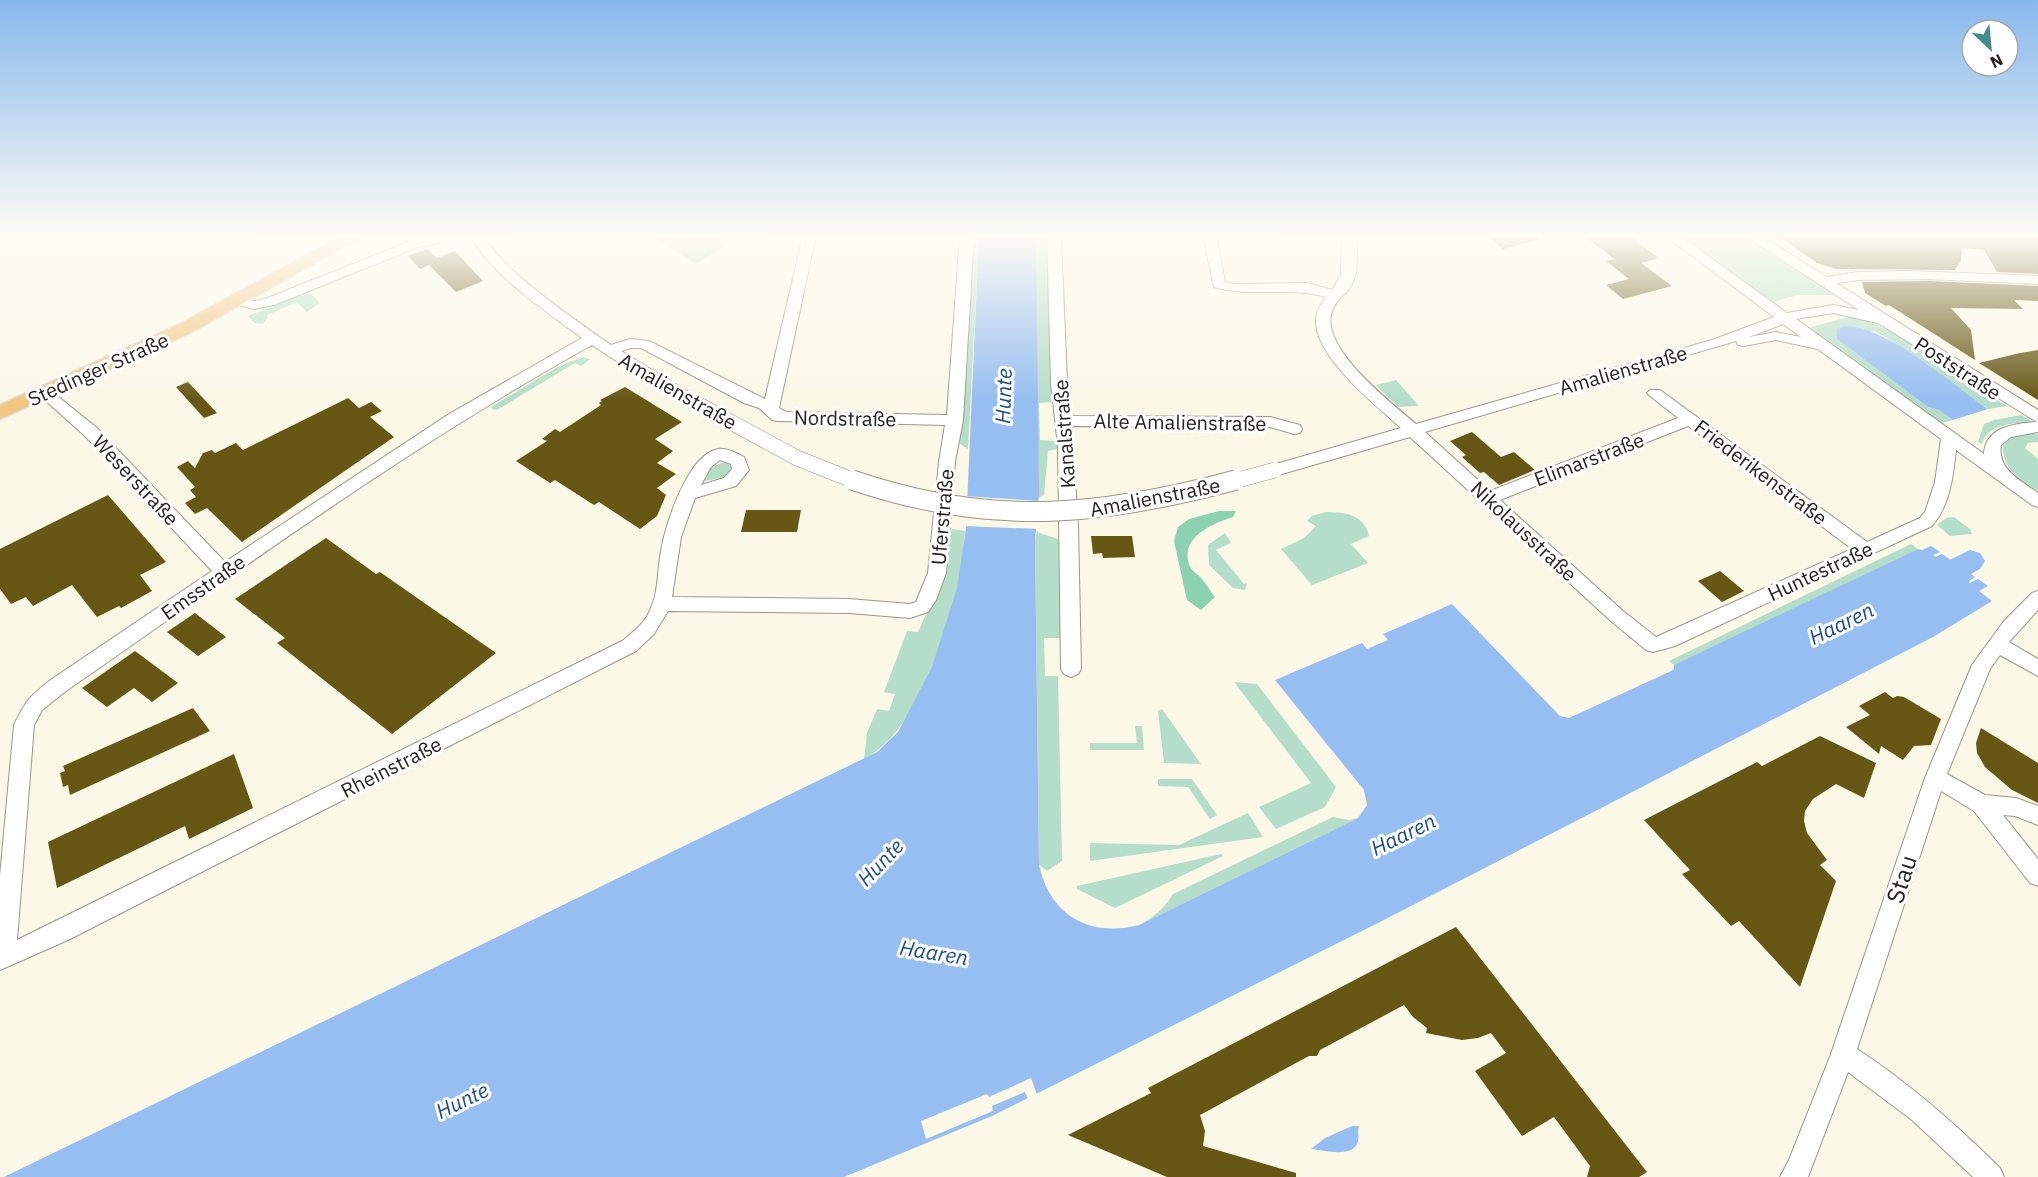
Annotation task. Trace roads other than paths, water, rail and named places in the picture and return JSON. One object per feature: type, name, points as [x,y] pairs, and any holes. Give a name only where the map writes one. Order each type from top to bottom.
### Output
[{"type":"main road","name":"Stedinger Straße","points":[[0,413],[176,334],[257,290]]},
{"type":"street","points":[[238,301],[254,305],[269,302],[298,290]]},
{"type":"street","points":[[529,290],[610,350]]},
{"type":"street","points":[[771,408],[798,290]]},
{"type":"street","name":"Uferstraße","points":[[662,604],[849,606],[910,611],[922,607],[937,573],[947,462],[955,420],[963,290]]},
{"type":"street","name":"Kanalstraße","points":[[1056,290],[1059,383],[1064,421],[1070,526],[1071,669]]},
{"type":"street","points":[[1317,290],[1333,295]]},
{"type":"street","name":"Nikolausstraße","points":[[1339,290],[1333,295],[1323,318],[1324,328],[1334,350],[1366,388],[1635,631]]},
{"type":"street","points":[[1746,290],[2038,501]]},
{"type":"street","name":"Poststraße","points":[[1836,290],[2038,417]]},
{"type":"street","name":"Amalienstraße","points":[[610,350],[692,401],[791,454],[834,474],[911,499],[964,509],[1014,514],[1081,512],[1152,502],[1197,492],[1717,343],[1785,318],[1812,311],[1833,309],[1882,319]]},
{"type":"street","name":"Amalienstraße","points":[[1717,343],[1776,336],[1826,347]]},
{"type":"street","name":"Emsstraße","points":[[2,958],[24,725],[35,704],[52,690],[388,460],[507,387],[593,338]]},
{"type":"street","name":"Nordstraße","points":[[610,350],[630,343],[644,344],[771,408],[774,413],[786,417],[955,420]]},
{"type":"street","name":"Weserstraße","points":[[45,393],[91,432],[213,562],[225,571]]},
{"type":"street","name":"Friederikenstraße","points":[[1655,393],[1866,550]]},
{"type":"street","name":"Elimarstraße","points":[[1489,498],[1690,419]]},
{"type":"street","name":"Alte Amalienstraße","points":[[1064,421],[1270,422],[1294,429]]},
{"type":"street","points":[[2038,427],[2003,433],[1993,442],[1993,458],[2005,479],[2038,515]]},
{"type":"street","name":"Huntestraße","points":[[1635,631],[1650,644],[1661,644],[1926,522],[1932,517],[1943,478],[1949,437]]},
{"type":"street","name":"Rheinstraße","points":[[2,958],[71,927],[629,646],[648,629],[662,604],[675,527],[688,494]]},
{"type":"street","name":"Stau","points":[[1793,1177],[1817,1125],[1843,1054],[1935,778],[1982,665],[1997,644],[2038,598]]},
{"type":"street","points":[[1997,644],[2038,668]]},
{"type":"street","points":[[1935,778],[1964,792],[1981,804],[2038,876]]},
{"type":"street","points":[[1981,804],[2016,807],[2038,816]]},
{"type":"street","points":[[1843,1054],[1872,1072],[1933,1120],[1991,1177]]},
{"type":"water","name":"Hunte","points":[[977,290],[1037,290],[1039,494],[1035,541],[1039,865],[1044,882],[1062,909],[1074,919],[1104,928],[1139,925],[1358,818],[1367,805],[1364,790],[1275,680],[1362,643],[1367,649],[1388,640],[1383,634],[1452,604],[1560,716],[1569,718],[1669,672],[1674,669],[1674,665],[1918,549],[1922,550],[1931,546],[1940,552],[1933,555],[1935,557],[1942,554],[1951,560],[1942,565],[1957,576],[1967,571],[1975,577],[1969,581],[1970,583],[1978,579],[1988,586],[1979,591],[1992,601],[1933,637],[1380,922],[992,1116],[844,1177],[4,1177],[877,752],[898,732],[932,667],[957,588],[966,528]]},
{"type":"water","points":[[1843,326],[1878,334],[1917,357],[1988,409],[1953,420],[1939,410],[1928,407],[1837,339],[1837,329]]},
{"type":"water","points":[[1352,1126],[1359,1126],[1358,1142],[1349,1151],[1311,1149],[1325,1138]]},
{"type":"waterway","name":"Haaren","points":[[1916,590],[1970,561]]}]
